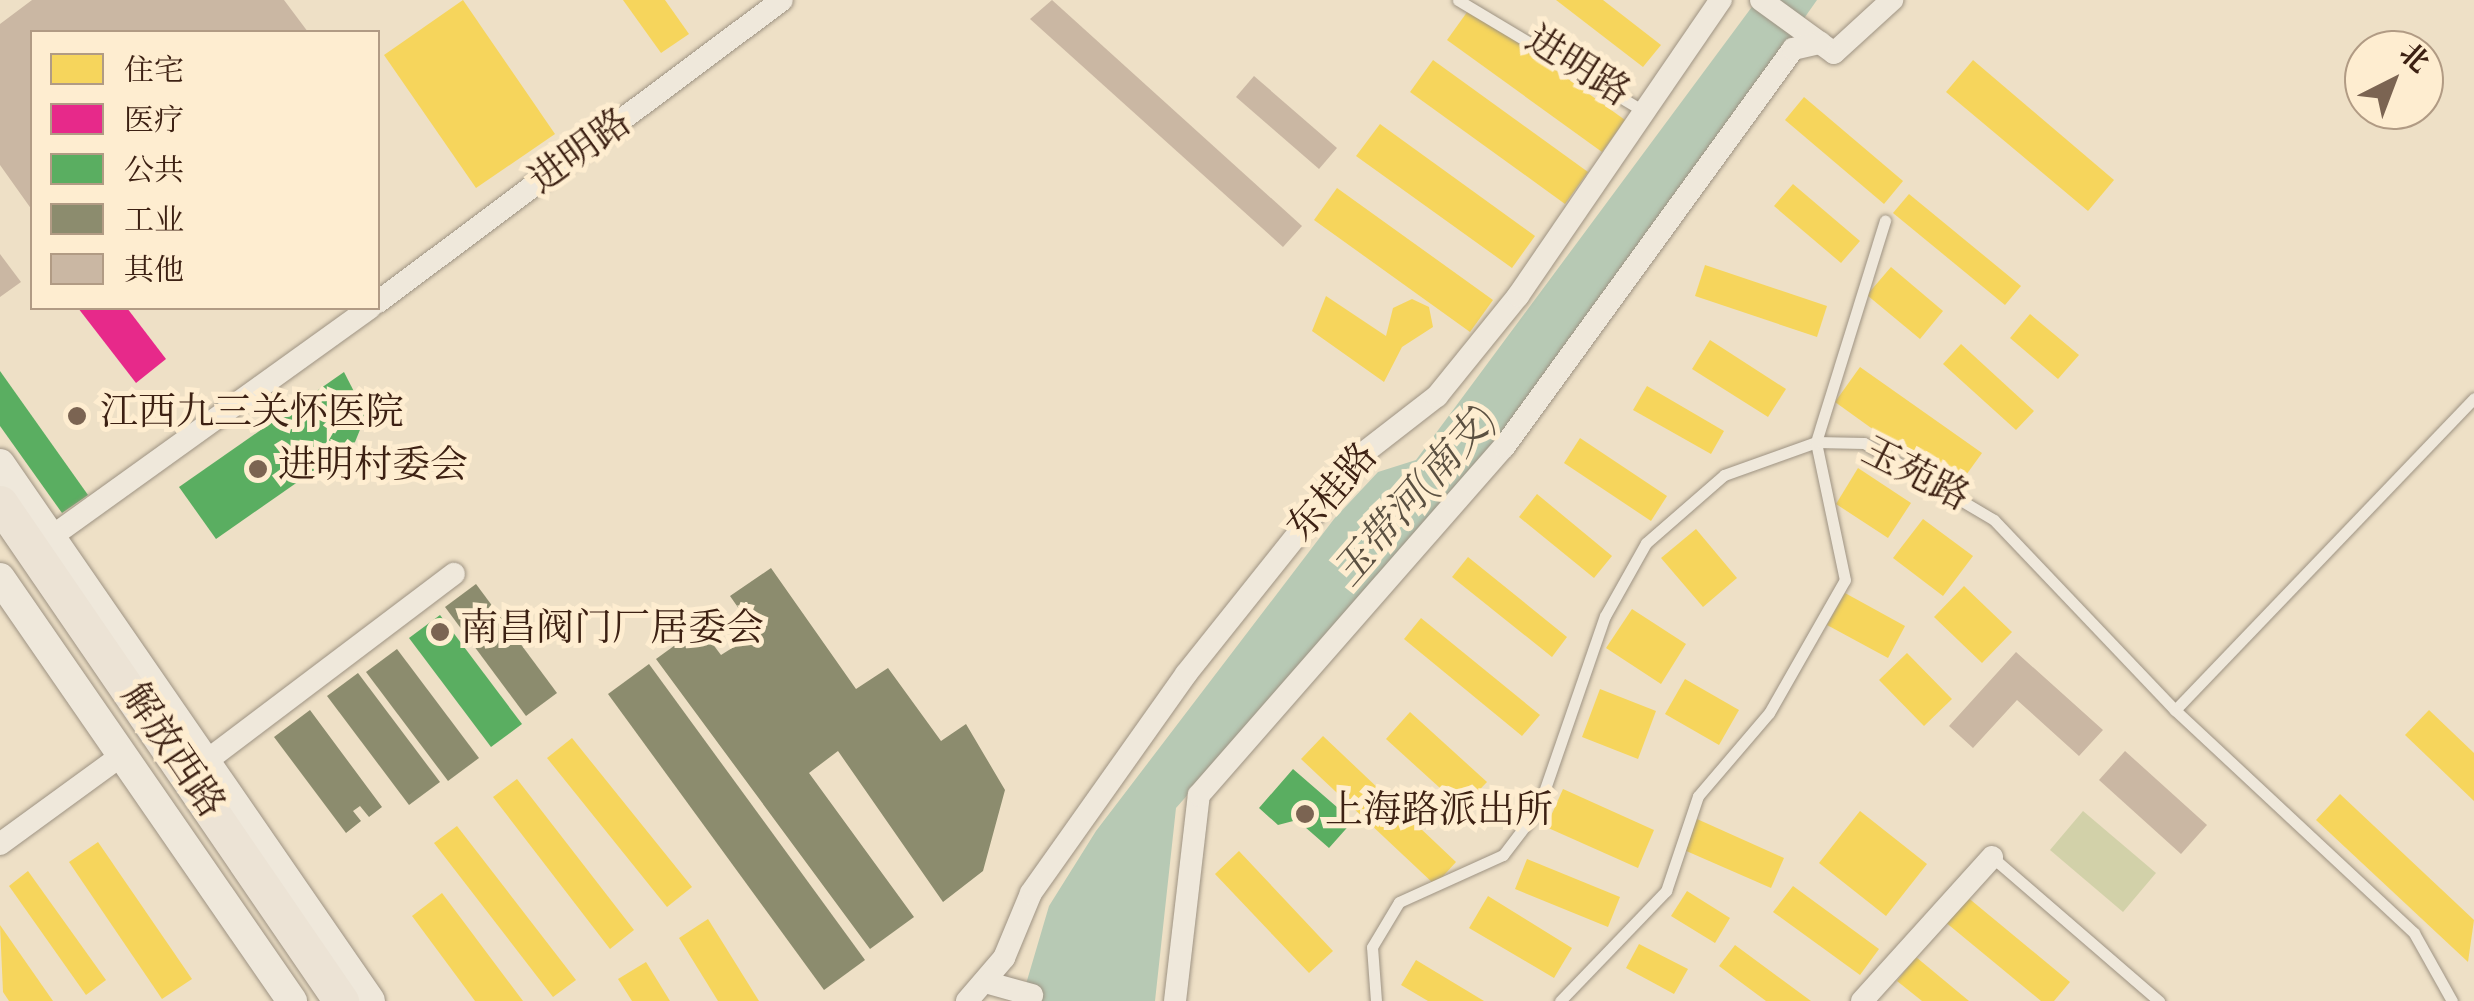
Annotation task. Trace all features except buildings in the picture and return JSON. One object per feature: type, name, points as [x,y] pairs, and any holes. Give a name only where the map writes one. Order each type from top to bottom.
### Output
[{"type":"main road","points":[[0,464],[28,543],[205,762],[370,1001]]},
{"type":"main road","name":"解放西路","points":[[0,503],[341,1001]]},
{"type":"main road","name":"解放西路","points":[[28,543],[314,1001]]},
{"type":"main road","points":[[0,578],[292,1001]]},
{"type":"street","name":"进明路","points":[[380,301],[782,0]]},
{"type":"street","name":"东桂路","points":[[967,1001],[985,982],[1032,893],[1186,674],[1361,455],[1437,396],[1518,296],[1721,0]]},
{"type":"street","points":[[1761,0],[1834,54],[1892,0]]},
{"type":"street","points":[[1175,1001],[1199,795],[1504,446],[1793,49],[1820,43]]},
{"type":"street","points":[[28,543],[367,310]]},
{"type":"street","points":[[205,762],[454,574]]},
{"type":"street","points":[[0,844],[122,754]]},
{"type":"street","points":[[1862,1001],[1992,857]]},
{"type":"street","points":[[985,982],[1032,995]]},
{"type":"lane","name":"进明路","points":[[1458,0],[1642,110]]},
{"type":"lane","points":[[1560,1001],[1666,890],[1698,796],[1770,713],[1845,580],[1816,442],[1885,220]]},
{"type":"lane","points":[[2175,710],[2474,398]]},
{"type":"lane","name":"玉苑路","points":[[1376,1001],[1372,947],[1400,902],[1503,855],[1538,809],[1605,616],[1646,543],[1724,475],[1816,442],[1864,443],[1994,520],[2175,710],[2414,933],[2452,1001]]},
{"type":"lane","points":[[1992,857],[2158,1001]]},
{"type":"shaded area","points":[[2083,811],[2156,873],[2123,912],[2050,850]]},
{"type":"water","name":"玉带河(南支)","points":[[1757,0],[1817,0],[1535,400],[1176,808],[1155,1001],[1021,1001],[1049,906],[1096,831],[1334,519],[1378,472],[1416,460]]},
{"type":"place","name":"江西九三关怀医院","points":[[77,416]]},
{"type":"place","name":"进明村委会","points":[[258,469]]},
{"type":"place","name":"南昌阀门厂居委会","points":[[440,632]]},
{"type":"place","name":"上海路派出所","points":[[1305,814]]}]
